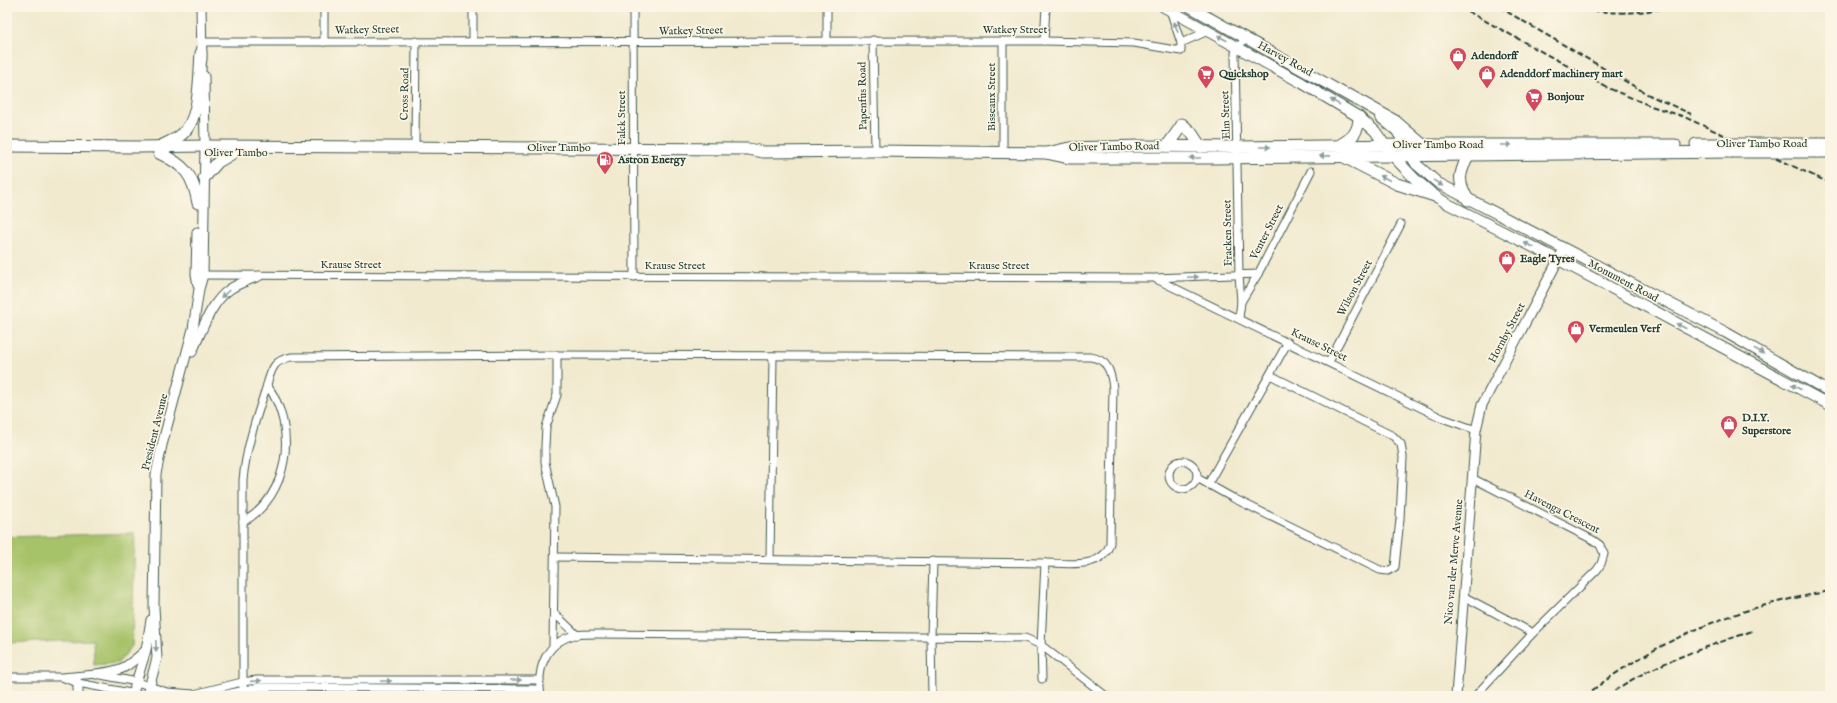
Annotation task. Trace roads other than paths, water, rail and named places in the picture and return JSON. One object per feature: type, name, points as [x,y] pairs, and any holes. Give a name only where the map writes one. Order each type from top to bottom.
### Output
[{"type":"main road","name":"Harvey Road","points":[[1190,7],[1349,95],[1388,122],[1397,131],[1411,155]]},
{"type":"main road","name":"Harvey Road","points":[[1167,9],[1302,82],[1359,117],[1375,131],[1392,155]]},
{"type":"main road","points":[[198,203],[192,178],[183,167],[159,150],[181,135],[192,121],[197,98],[201,47]]},
{"type":"main road","points":[[1302,82],[1308,72]]},
{"type":"main road","points":[[1349,95],[1395,121],[1422,145]]},
{"type":"main road","points":[[1359,117],[1359,125],[1356,133],[1339,151],[1397,184],[1435,196]]},
{"type":"main road","points":[[1167,146],[1182,124],[1191,132],[1201,147]]},
{"type":"main road","name":"Oliver Tambo Road","points":[[1339,151],[1405,144],[1729,148]]},
{"type":"main road","name":"Oliver Tambo","points":[[7,146],[159,150],[415,148],[633,151]]},
{"type":"main road","name":"Oliver Tambo Road","points":[[1046,153],[1069,148],[1167,146],[1201,147],[1238,152]]},
{"type":"main road","name":"Oliver Tambo Road","points":[[763,152],[1003,152],[1046,153],[1069,158],[1238,152],[1339,151],[1392,155],[1468,155],[1822,147],[1830,152]]},
{"type":"main road","name":"Oliver Tambo","points":[[7,152],[52,148]]},
{"type":"main road","name":"Oliver Tambo","points":[[202,150],[233,153],[748,149],[763,152]]},
{"type":"main road","points":[[204,178],[218,162],[233,153]]},
{"type":"main road","name":"Monument Road","points":[[1392,155],[1414,178],[1435,196],[1467,214],[1559,260],[1830,405]]},
{"type":"main road","name":"Monument Road","points":[[1411,155],[1430,178],[1468,200],[1725,332],[1830,392]]},
{"type":"main road","points":[[1468,155],[1460,176],[1461,188],[1468,200]]},
{"type":"street","points":[[201,7],[202,150]]},
{"type":"street","points":[[324,7],[324,42]]},
{"type":"street","points":[[473,7],[473,41]]},
{"type":"street","name":"Falck Street","points":[[633,7],[634,277]]},
{"type":"street","points":[[827,7],[827,40]]},
{"type":"street","points":[[1044,41],[1046,7]]},
{"type":"street","points":[[1167,9],[1181,47],[1208,31]]},
{"type":"street","points":[[1238,47],[1246,38]]},
{"type":"street","name":"Watkey Street","points":[[201,47],[324,42],[633,42],[827,40],[1044,41],[1134,43],[1181,47]]},
{"type":"street","name":"Papenfus Road","points":[[873,40],[875,151]]},
{"type":"street","name":"Cross Road","points":[[415,148],[416,41]]},
{"type":"street","name":"Bisseaux Street","points":[[1003,42],[1003,152]]},
{"type":"street","name":"Elm Street","points":[[1238,47],[1235,53],[1235,60],[1238,152]]},
{"type":"street","name":"President Avenue","points":[[199,275],[204,178],[202,150]]},
{"type":"street","name":"President Avenue","points":[[147,696],[156,658],[154,607],[156,474],[162,445],[193,329],[199,289],[198,203],[202,150]]},
{"type":"street","name":"Fracken Street","points":[[1238,152],[1239,275],[1241,302],[1239,318]]},
{"type":"street","name":"Venter Street","points":[[1241,302],[1258,274],[1311,171]]},
{"type":"street","name":"Wilson Street","points":[[1329,362],[1401,224]]},
{"type":"street","name":"Hornby Street","points":[[1476,430],[1482,405],[1564,249]]},
{"type":"street","name":"Krause Street","points":[[199,275],[1154,278],[1258,274]]},
{"type":"street","points":[[181,378],[215,304],[231,288],[259,276]]},
{"type":"street","name":"Krause Street","points":[[1154,278],[1442,418],[1476,430]]},
{"type":"street","points":[[1208,484],[1288,342]]},
{"type":"street","points":[[217,696],[243,686],[541,692],[540,680],[543,662],[553,644],[555,614],[555,507],[546,462],[545,446],[546,427],[557,395],[557,355]]},
{"type":"street","points":[[243,686],[243,480],[248,445],[272,369],[282,359],[290,357],[557,355],[1090,357],[1102,360],[1109,369],[1113,388],[1109,548],[1106,554],[1092,562],[1045,563],[555,557]]},
{"type":"street","points":[[770,559],[773,356]]},
{"type":"street","points":[[1197,478],[1380,570],[1388,571],[1394,566],[1400,519],[1403,457],[1403,450],[1399,441],[1364,420],[1270,375]]},
{"type":"street","points":[[243,522],[255,516],[269,500],[276,487],[285,460],[283,422],[275,396],[267,385]]},
{"type":"street","name":"Nico van der Merve Avenue","points":[[1456,696],[1476,430]]},
{"type":"street","points":[[1177,462],[1188,462],[1196,470],[1197,478],[1190,487],[1178,488],[1170,479],[1170,471],[1177,462]]},
{"type":"street","name":"Havenga Crescent","points":[[1472,478],[1589,537],[1597,542],[1603,549],[1604,558],[1597,570],[1533,633],[1475,696]]},
{"type":"street","points":[[932,696],[931,637],[933,561]]},
{"type":"street","points":[[1042,679],[1041,645],[1045,563]]},
{"type":"street","points":[[1463,596],[1533,633]]},
{"type":"street","name":"President Avenue","points":[[133,694],[146,650],[154,607]]},
{"type":"street","points":[[555,614],[577,635]]},
{"type":"street","points":[[553,644],[577,635],[1025,638],[1041,645],[1106,696]]},
{"type":"street","points":[[7,678],[62,677],[116,672],[127,666],[146,650]]},
{"type":"street","points":[[96,674],[137,682],[167,692],[194,695],[282,680],[540,680]]},
{"type":"street","points":[[62,677],[78,683],[147,696]]},
{"type":"street","points":[[78,683],[78,696]]},
{"type":"railway","points":[[1460,7],[1608,88],[1651,106],[1682,116],[1830,183]]},
{"type":"railway","points":[[1499,7],[1649,95],[1691,114]]},
{"type":"railway","points":[[1575,7],[1622,13],[1657,10],[1668,7]]},
{"type":"railway","points":[[1585,696],[1623,668],[1686,634],[1730,616],[1762,606],[1830,591]]},
{"type":"railway","points":[[1607,696],[1659,666],[1695,651],[1752,631]]},
{"type":"place","name":"Adendorff","points":[[1458,71]]},
{"type":"place","name":"Quickshop","points":[[1206,89]]},
{"type":"place","name":"Adenddorf machinery mart","points":[[1487,89]]},
{"type":"place","name":"Bonjour","points":[[1534,112]]},
{"type":"place","name":"Astron Energy","points":[[605,175]]},
{"type":"place","name":"Eagle Tyres","points":[[1507,274]]},
{"type":"place","name":"Vermeulen Verf","points":[[1576,344]]},
{"type":"place","name":"D.I.Y. Superstore","points":[[1729,439]]}]
